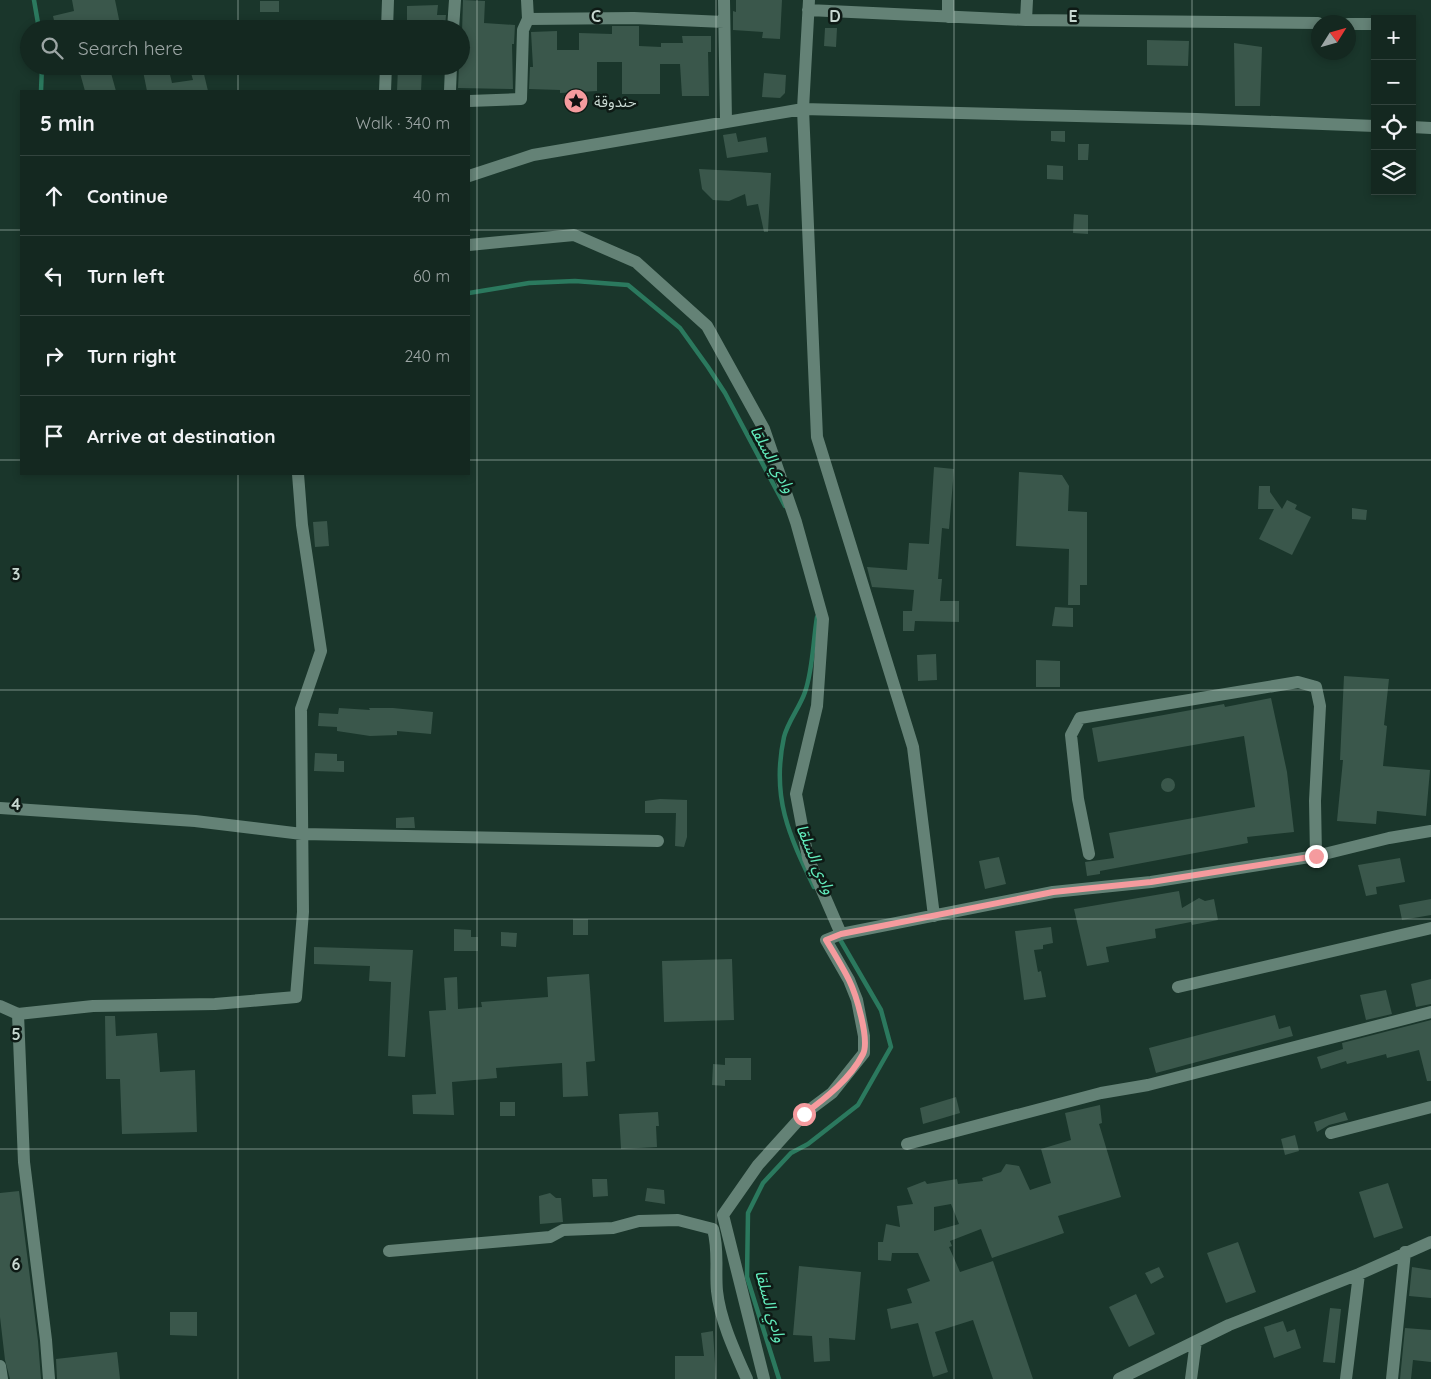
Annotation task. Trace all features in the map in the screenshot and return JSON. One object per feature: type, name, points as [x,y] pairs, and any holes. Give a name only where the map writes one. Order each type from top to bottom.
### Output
[{"type":"street","points":[[387,20],[388,0]]},
{"type":"street","points":[[454,20],[455,0]]},
{"type":"street","points":[[470,101],[521,99],[523,30],[528,19],[528,0]]},
{"type":"street","points":[[724,0],[726,121]]},
{"type":"street","points":[[948,0],[948,17]]},
{"type":"street","points":[[1026,0],[1026,20]]},
{"type":"street","points":[[934,916],[914,747],[817,437],[803,108],[808,5],[948,17],[1026,20],[1311,24]]},
{"type":"street","points":[[528,19],[634,18],[724,22]]},
{"type":"street","points":[[1356,24],[1371,24]]},
{"type":"street","points":[[385,90],[386,75]]},
{"type":"street","points":[[450,90],[451,75]]},
{"type":"street","points":[[470,176],[533,155],[803,108],[1197,118],[1371,126]]},
{"type":"street","points":[[1416,127],[1431,128]]},
{"type":"street","points":[[470,245],[574,235],[636,262],[707,326],[764,429],[796,522],[823,619],[816,706],[796,794],[808,858],[841,934]]},
{"type":"street","points":[[0,1006],[18,1014],[93,1006],[215,1004],[296,997],[303,912],[301,709],[320,650],[302,525],[298,475]]},
{"type":"street","points":[[1089,854],[1078,799],[1070,735],[1080,718],[1298,682],[1316,687],[1320,706],[1315,801],[1316,856]]},
{"type":"street","points":[[0,808],[195,820],[302,834],[658,841]]},
{"type":"street","points":[[764,1379],[723,1215],[758,1165],[804,1114],[832,1093],[864,1053],[864,1036],[857,1000],[850,980],[826,940],[841,934],[1074,889],[1151,882],[1316,856],[1389,838],[1431,832]]},
{"type":"street","points":[[1178,987],[1431,928]]},
{"type":"street","points":[[907,1144],[1101,1093],[1148,1085],[1431,1012]]},
{"type":"street","points":[[18,1014],[24,1162],[49,1379]]},
{"type":"street","points":[[1331,1133],[1431,1107]]},
{"type":"street","points":[[389,1251],[550,1237],[563,1230],[613,1228],[639,1221],[678,1220],[713,1229],[718,1244],[717,1292],[727,1330],[747,1379]]},
{"type":"street","points":[[1120,1379],[1229,1325],[1358,1274],[1431,1242]]},
{"type":"street","points":[[1392,1379],[1406,1252]]},
{"type":"street","points":[[1346,1379],[1358,1274]]},
{"type":"street","points":[[1191,1379],[1196,1341]]},
{"type":"street","points":[[0,1366],[2,1379]]},
{"type":"building","points":[[72,0],[115,0],[119,20],[54,20],[53,16],[74,11]]},
{"type":"building","points":[[463,0],[485,1],[484,23],[515,25],[514,44],[512,44],[513,89],[458,88],[459,75],[470,75],[470,20],[462,20]]},
{"type":"building","points":[[736,0],[782,0],[780,39],[762,38],[763,32],[733,30],[733,11],[736,12]]},
{"type":"building","points":[[260,1],[279,1],[279,12],[260,12]]},
{"type":"building","points":[[438,5],[437,15],[446,15],[446,20],[407,20],[407,6]]},
{"type":"building","points":[[612,26],[639,26],[639,46],[661,47],[661,43],[683,43],[682,36],[711,36],[711,52],[708,52],[709,96],[682,96],[680,64],[660,64],[660,94],[622,94],[622,62],[597,62],[597,91],[560,93],[560,90],[529,89],[530,67],[533,67],[531,32],[557,31],[557,50],[579,50],[579,33],[612,34]]},
{"type":"building","points":[[825,28],[837,28],[836,47],[824,46]]},
{"type":"building","points":[[1147,40],[1189,41],[1188,66],[1147,65]]},
{"type":"building","points":[[1234,43],[1262,47],[1260,106],[1235,106]]},
{"type":"building","points":[[764,73],[786,75],[785,93],[780,98],[762,97]]},
{"type":"building","points":[[81,75],[112,75],[116,90],[85,90]]},
{"type":"building","points":[[144,75],[170,75],[172,83],[193,80],[192,75],[204,75],[208,90],[147,90]]},
{"type":"building","points":[[398,75],[422,75],[421,90],[397,90]]},
{"type":"building","points":[[1051,131],[1065,131],[1065,142],[1051,141]]},
{"type":"building","points":[[736,133],[738,142],[766,137],[768,152],[727,158],[723,135]]},
{"type":"building","points":[[1078,144],[1089,144],[1088,160],[1078,160]]},
{"type":"building","points":[[1047,165],[1063,166],[1063,180],[1047,179]]},
{"type":"building","points":[[699,169],[771,173],[768,232],[764,232],[758,204],[747,206],[745,194],[729,201],[713,200],[702,189]]},
{"type":"building","points":[[1074,214],[1088,215],[1088,234],[1073,233]]},
{"type":"building","points":[[934,467],[954,469],[949,529],[942,528],[938,579],[942,579],[940,601],[959,601],[959,622],[915,621],[914,631],[903,631],[903,611],[912,611],[914,590],[872,587],[867,567],[907,570],[909,543],[929,544]]},
{"type":"building","points":[[1019,472],[1062,475],[1069,486],[1068,511],[1087,512],[1087,585],[1080,585],[1080,605],[1068,605],[1069,549],[1016,546]]},
{"type":"building","points":[[1259,486],[1270,486],[1270,492],[1282,509],[1287,500],[1297,505],[1295,509],[1311,517],[1292,555],[1259,539],[1274,509],[1258,509]]},
{"type":"building","points":[[1352,508],[1367,510],[1366,520],[1352,519]]},
{"type":"building","points":[[327,521],[329,546],[315,547],[313,522]]},
{"type":"building","points":[[1055,607],[1073,608],[1073,627],[1052,626]]},
{"type":"building","points":[[936,654],[937,680],[918,681],[917,655]]},
{"type":"building","points":[[1036,660],[1060,661],[1060,687],[1036,687]]},
{"type":"building","points":[[1344,676],[1389,679],[1384,725],[1387,726],[1383,766],[1430,770],[1426,816],[1377,811],[1376,824],[1337,821],[1343,760],[1340,760]]},
{"type":"building","points":[[1271,698],[1287,772],[1294,832],[1247,837],[1248,843],[1100,871],[1100,874],[1087,876],[1085,862],[1114,858],[1109,833],[1255,807],[1244,736],[1098,762],[1092,728],[1224,704],[1225,707]]},
{"type":"building","points":[[339,708],[370,710],[369,708],[393,708],[433,712],[431,734],[397,731],[397,735],[370,736],[337,731],[337,727],[318,726],[319,713],[338,714]]},
{"type":"building","points":[[315,753],[337,754],[337,761],[344,761],[344,772],[314,771]]},
{"type":"building","points":[[1165,778],[1171,778],[1175,785],[1171,792],[1165,792],[1161,788],[1161,782]]},
{"type":"building","points":[[660,799],[687,800],[687,837],[684,847],[675,846],[676,813],[645,813],[645,801]]},
{"type":"building","points":[[414,817],[415,828],[396,828],[396,818]]},
{"type":"building","points":[[999,857],[1006,884],[985,889],[979,861]]},
{"type":"building","points":[[1400,858],[1405,882],[1376,887],[1377,894],[1366,896],[1358,865]]},
{"type":"building","points":[[1179,891],[1182,908],[1199,898],[1205,901],[1214,899],[1218,920],[1192,925],[1191,922],[1155,929],[1156,938],[1106,947],[1109,962],[1087,966],[1074,909]]},
{"type":"building","points":[[1431,899],[1431,915],[1402,920],[1399,905]]},
{"type":"building","points":[[573,919],[588,919],[588,935],[573,935]]},
{"type":"building","points":[[1051,927],[1053,943],[1043,945],[1043,949],[1034,950],[1038,972],[1041,971],[1046,997],[1024,1000],[1015,931]]},
{"type":"building","points":[[454,929],[471,930],[471,937],[478,937],[478,951],[454,951]]},
{"type":"building","points":[[501,932],[517,933],[516,947],[501,946]]},
{"type":"building","points":[[314,947],[413,950],[405,1057],[388,1056],[391,982],[369,981],[370,966],[314,964]]},
{"type":"building","points":[[732,959],[734,1020],[664,1022],[662,961]]},
{"type":"building","points":[[589,974],[595,1061],[586,1062],[588,1096],[563,1097],[562,1063],[496,1068],[497,1078],[452,1082],[454,1115],[413,1114],[412,1095],[436,1094],[429,1011],[446,1010],[444,978],[457,977],[458,1009],[482,1007],[481,1002],[548,997],[547,977]]},
{"type":"building","points":[[1431,979],[1431,1004],[1416,1007],[1411,984]]},
{"type":"building","points":[[1386,990],[1392,1014],[1366,1020],[1360,995]]},
{"type":"building","points":[[1275,1015],[1279,1029],[1290,1026],[1293,1036],[1156,1073],[1149,1048]]},
{"type":"building","points":[[105,1016],[115,1016],[116,1036],[157,1033],[160,1072],[195,1070],[197,1132],[122,1134],[120,1079],[106,1079]]},
{"type":"building","points":[[1431,1020],[1431,1081],[1427,1081],[1419,1050],[1387,1058],[1386,1054],[1347,1064],[1346,1061],[1321,1069],[1317,1057],[1343,1049],[1342,1043]]},
{"type":"building","points":[[725,1058],[751,1058],[751,1080],[725,1080],[725,1086],[712,1085],[713,1064],[725,1065]]},
{"type":"building","points":[[956,1097],[960,1113],[923,1124],[920,1108]]},
{"type":"building","points":[[500,1102],[515,1102],[515,1116],[500,1116]]},
{"type":"building","points":[[1100,1105],[1102,1123],[1099,1124],[1121,1197],[1058,1216],[1064,1233],[992,1258],[981,1229],[950,1241],[952,1246],[949,1247],[960,1272],[993,1261],[1033,1379],[993,1379],[973,1320],[935,1332],[948,1372],[933,1377],[918,1323],[891,1329],[887,1309],[912,1303],[907,1289],[930,1281],[918,1253],[892,1253],[891,1261],[878,1260],[878,1242],[883,1242],[886,1224],[900,1227],[897,1206],[913,1204],[907,1188],[925,1181],[927,1184],[957,1179],[958,1184],[983,1181],[982,1178],[1001,1172],[1006,1164],[1019,1166],[1030,1190],[1051,1183],[1041,1149],[1071,1140],[1065,1113]],"holes":[[[951,1204],[959,1224],[934,1231],[934,1207]]]},
{"type":"building","points":[[658,1112],[659,1126],[656,1126],[657,1147],[621,1149],[619,1114]]},
{"type":"building","points":[[1345,1112],[1348,1120],[1329,1125],[1317,1132],[1314,1122]]},
{"type":"building","points":[[1295,1135],[1299,1151],[1285,1155],[1281,1139]]},
{"type":"building","points":[[592,1179],[607,1179],[608,1196],[593,1197]]},
{"type":"building","points":[[1388,1183],[1403,1228],[1374,1238],[1359,1192]]},
{"type":"building","points":[[647,1188],[664,1190],[665,1204],[645,1201]]},
{"type":"building","points":[[19,1191],[41,1379],[10,1379],[5,1360],[0,1317],[0,1193]]},
{"type":"building","points":[[550,1193],[556,1198],[561,1198],[563,1222],[540,1224],[539,1196]]},
{"type":"building","points":[[1238,1242],[1256,1292],[1226,1303],[1207,1253]]},
{"type":"building","points":[[799,1266],[861,1272],[855,1340],[829,1338],[830,1361],[814,1362],[812,1336],[793,1335]]},
{"type":"building","points":[[1159,1267],[1164,1277],[1151,1284],[1145,1273]]},
{"type":"building","points":[[1412,1267],[1431,1270],[1431,1298],[1409,1296]]},
{"type":"building","points":[[1136,1294],[1155,1334],[1129,1347],[1109,1307]]},
{"type":"building","points":[[1330,1308],[1341,1309],[1335,1363],[1323,1362]]},
{"type":"building","points":[[170,1312],[197,1312],[197,1336],[170,1335]]},
{"type":"building","points":[[1283,1321],[1287,1332],[1295,1329],[1301,1348],[1274,1358],[1264,1327]]},
{"type":"building","points":[[1405,1328],[1431,1330],[1431,1362],[1413,1360],[1411,1379],[1400,1379]]},
{"type":"building","points":[[713,1331],[716,1379],[675,1379],[675,1356],[704,1356],[701,1333]]},
{"type":"building","points":[[117,1352],[120,1379],[57,1379],[56,1359]]},
{"type":"waterway","name":"وادي السلقا","points":[[34,0],[37,20]]},
{"type":"waterway","name":"وادي السلقا","points":[[41,90],[42,75]]},
{"type":"waterway","name":"وادي السلقا","points":[[470,293],[529,283],[575,281],[628,285],[680,328],[708,367],[725,393],[785,506]]},
{"type":"waterway","name":"وادي السلقا","points":[[814,887],[790,833],[781,797],[780,778],[784,737],[788,725],[803,698],[808,683],[817,617]]},
{"type":"waterway","name":"وادي السلقا","points":[[779,1379],[747,1277],[748,1213],[763,1183],[791,1153],[808,1144],[858,1105],[891,1047],[881,1010],[838,936]]},
{"type":"place","name":"حندوقة","points":[[576,101]]},
{"type":"route","points":[[804,1114],[832,1093],[864,1053],[864,1036],[857,1000],[850,980],[826,940],[841,934],[1053,892],[1151,882],[1316,856]]}]
